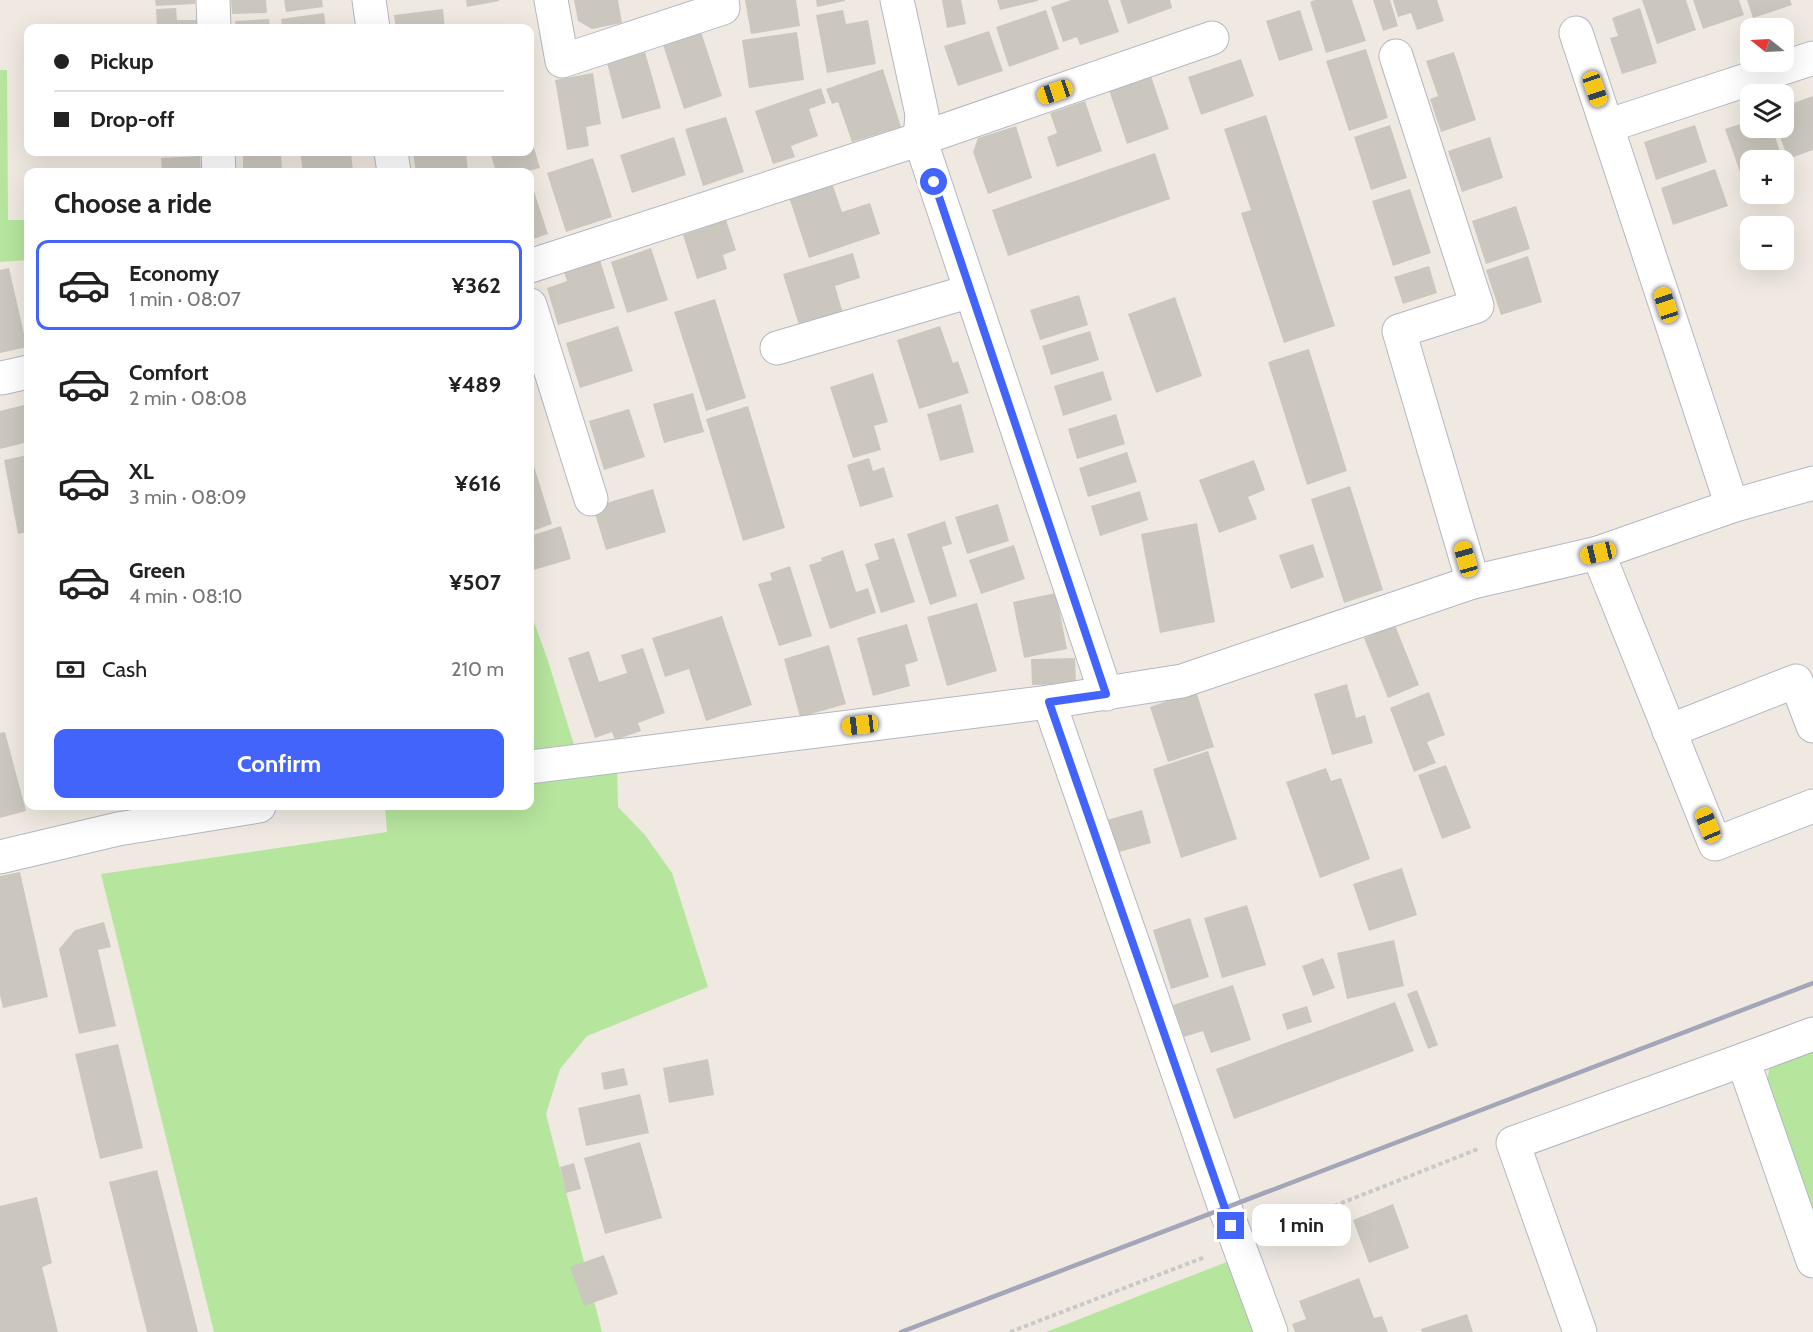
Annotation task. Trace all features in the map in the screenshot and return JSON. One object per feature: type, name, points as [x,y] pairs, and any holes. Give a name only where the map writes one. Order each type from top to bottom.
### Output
[{"type":"street","points":[[213,0],[214,24]]},
{"type":"street","points":[[369,0],[372,24]]},
{"type":"street","points":[[551,0],[562,61],[723,8],[722,0]]},
{"type":"street","points":[[897,0],[922,114],[920,139],[1106,694]]},
{"type":"street","points":[[1576,33],[1732,506]]},
{"type":"street","points":[[534,265],[920,139],[1212,38]]},
{"type":"street","points":[[1396,56],[1477,306],[1399,331],[1473,582]]},
{"type":"street","points":[[1607,126],[1813,58]]},
{"type":"street","points":[[777,348],[971,291]]},
{"type":"street","points":[[534,318],[591,499]]},
{"type":"street","points":[[534,766],[1049,702],[1182,681],[1473,582],[1598,553],[1732,506],[1813,483]]},
{"type":"street","points":[[1598,553],[1715,844],[1813,806]]},
{"type":"street","points":[[1669,730],[1796,681],[1813,726]]},
{"type":"street","points":[[1049,702],[1224,1208],[1271,1332]]},
{"type":"street","points":[[0,856],[118,829],[234,810]]},
{"type":"street","points":[[1580,1332],[1513,1143],[1813,1034]]},
{"type":"street","points":[[1743,1060],[1813,1261]]},
{"type":"green space","points":[[0,70],[7,70],[8,220],[24,220],[24,260],[0,262]]},
{"type":"green space","points":[[534,622],[547,658],[575,748],[534,753]]},
{"type":"green space","points":[[617,764],[618,807],[645,835],[672,873],[708,987],[587,1036],[560,1069],[546,1114],[602,1332],[214,1332],[101,874],[387,832],[385,810],[534,810],[534,775]]},
{"type":"green space","points":[[1813,1047],[1813,1212],[1767,1083],[1770,1063]]},
{"type":"green space","points":[[1232,1260],[1258,1332],[1046,1332]]},
{"type":"building","points":[[155,0],[195,0],[195,4],[156,6]]},
{"type":"building","points":[[231,0],[266,0],[267,13],[232,14]]},
{"type":"building","points":[[284,0],[322,0],[323,7],[286,12]]},
{"type":"building","points":[[466,0],[499,0],[499,1],[467,7]]},
{"type":"building","points":[[574,0],[618,0],[622,23],[592,29],[578,21]]},
{"type":"building","points":[[745,0],[796,0],[800,26],[751,34]]},
{"type":"building","points":[[816,0],[845,0],[845,1],[817,7]]},
{"type":"building","points":[[942,0],[961,0],[966,24],[947,28]]},
{"type":"building","points":[[997,0],[1038,0],[1038,1],[1000,10]]},
{"type":"building","points":[[1071,0],[1108,0],[1119,32],[1080,45],[1077,37],[1063,42],[1051,7]]},
{"type":"building","points":[[1120,0],[1170,0],[1172,8],[1128,24]]},
{"type":"building","points":[[1352,0],[1366,41],[1326,53],[1310,2]]},
{"type":"building","points":[[1373,0],[1390,0],[1398,26],[1383,31]]},
{"type":"building","points":[[1393,0],[1437,0],[1444,21],[1417,30],[1411,13],[1398,17]]},
{"type":"building","points":[[1642,0],[1686,0],[1696,30],[1657,44]]},
{"type":"building","points":[[1693,0],[1739,0],[1744,15],[1703,29]]},
{"type":"building","points":[[1747,0],[1790,0],[1792,5],[1753,18]]},
{"type":"building","points":[[176,8],[177,20],[196,20],[196,24],[157,24],[156,9]]},
{"type":"building","points":[[1640,8],[1657,63],[1622,74],[1610,38],[1618,36],[1612,18]]},
{"type":"building","points":[[443,9],[445,24],[395,24],[394,15]]},
{"type":"building","points":[[843,10],[846,24],[868,20],[876,64],[827,73],[816,15]]},
{"type":"building","points":[[1046,10],[1059,49],[1009,67],[996,27]]},
{"type":"building","points":[[1300,10],[1313,50],[1279,61],[1266,21]]},
{"type":"building","points":[[324,13],[325,24],[282,24],[281,19]]},
{"type":"building","points":[[269,19],[270,24],[235,24],[235,21]]},
{"type":"building","points":[[989,31],[1003,71],[958,86],[944,46]]},
{"type":"building","points":[[701,32],[722,96],[684,109],[663,45]]},
{"type":"building","points":[[797,32],[804,80],[749,88],[742,40]]},
{"type":"building","points":[[1366,49],[1388,118],[1349,131],[1326,61]]},
{"type":"building","points":[[645,52],[661,108],[622,119],[607,63]]},
{"type":"building","points":[[1454,52],[1476,120],[1441,132],[1430,99],[1438,96],[1426,61]]},
{"type":"building","points":[[1241,59],[1254,96],[1201,115],[1188,77]]},
{"type":"building","points":[[883,69],[901,127],[852,142],[838,102],[832,104],[826,89]]},
{"type":"building","points":[[593,73],[601,124],[586,127],[589,146],[567,150],[555,80]]},
{"type":"building","points":[[1151,76],[1169,129],[1127,144],[1109,90]]},
{"type":"building","points":[[821,88],[826,103],[809,109],[818,136],[791,146],[795,157],[773,164],[755,111]]},
{"type":"building","points":[[1813,96],[1813,150],[1794,157],[1794,150],[1785,150],[1781,138],[1794,138],[1794,103]]},
{"type":"building","points":[[1085,101],[1102,151],[1057,167],[1047,137],[1057,133],[1050,113]]},
{"type":"building","points":[[1266,115],[1335,326],[1284,343],[1241,213],[1251,210],[1224,129]]},
{"type":"building","points":[[726,117],[744,172],[703,186],[685,129]]},
{"type":"building","points":[[1740,124],[1740,138],[1775,138],[1780,150],[1740,150],[1740,172],[1725,129]]},
{"type":"building","points":[[1390,125],[1407,178],[1371,190],[1354,137]]},
{"type":"building","points":[[1695,125],[1707,162],[1656,180],[1644,142]]},
{"type":"building","points":[[1016,126],[1032,178],[988,194],[973,152],[978,138]]},
{"type":"building","points":[[674,137],[686,175],[632,193],[620,155]]},
{"type":"building","points":[[1490,137],[1503,178],[1462,192],[1448,151]]},
{"type":"building","points":[[534,148],[540,168],[534,170],[495,168],[491,156],[534,156]]},
{"type":"building","points":[[1155,153],[1170,199],[1008,256],[992,210]]},
{"type":"building","points":[[200,156],[201,168],[162,168],[161,158]]},
{"type":"building","points":[[243,156],[281,156],[282,168],[243,168]]},
{"type":"building","points":[[301,156],[351,156],[353,168],[302,168]]},
{"type":"building","points":[[414,156],[466,156],[468,168],[415,168]]},
{"type":"building","points":[[593,158],[612,217],[566,232],[547,173]]},
{"type":"building","points":[[1715,169],[1728,206],[1673,225],[1661,188]]},
{"type":"building","points":[[832,183],[842,212],[870,203],[880,234],[809,258],[789,197]]},
{"type":"building","points":[[1410,189],[1431,253],[1393,266],[1372,201]]},
{"type":"building","points":[[534,191],[548,234],[534,239]]},
{"type":"building","points":[[1516,206],[1530,249],[1486,264],[1472,221]]},
{"type":"building","points":[[726,220],[736,250],[723,255],[727,269],[697,279],[683,235]]},
{"type":"building","points":[[651,248],[668,300],[627,313],[611,262]]},
{"type":"building","points":[[853,253],[860,278],[835,286],[843,313],[799,325],[783,274]]},
{"type":"building","points":[[1528,256],[1542,302],[1501,315],[1486,270]]},
{"type":"building","points":[[600,260],[615,308],[558,325],[547,288],[567,281],[564,272]]},
{"type":"building","points":[[1429,266],[1437,293],[1403,304],[1394,277]]},
{"type":"building","points":[[9,268],[24,334],[24,348],[0,353],[0,270]]},
{"type":"building","points":[[1079,295],[1088,325],[1040,340],[1030,310]]},
{"type":"building","points":[[1175,297],[1202,376],[1156,393],[1128,314]]},
{"type":"building","points":[[715,299],[746,398],[706,411],[674,312]]},
{"type":"building","points":[[618,326],[633,371],[580,388],[566,343]]},
{"type":"building","points":[[940,326],[953,363],[958,361],[969,393],[919,409],[897,340]]},
{"type":"building","points":[[1090,331],[1099,360],[1051,375],[1042,346]]},
{"type":"building","points":[[1309,349],[1347,471],[1307,485],[1268,362]]},
{"type":"building","points":[[1103,371],[1112,400],[1063,416],[1054,386]]},
{"type":"building","points":[[873,373],[888,422],[874,426],[881,450],[853,458],[830,387]]},
{"type":"building","points":[[693,393],[704,432],[664,443],[653,404]]},
{"type":"building","points":[[961,404],[974,452],[940,461],[927,414]]},
{"type":"building","points":[[24,405],[24,443],[0,449],[0,411]]},
{"type":"building","points":[[748,406],[785,528],[743,541],[706,419]]},
{"type":"building","points":[[629,409],[645,457],[604,470],[589,421]]},
{"type":"building","points":[[1116,414],[1125,444],[1077,459],[1068,429]]},
{"type":"building","points":[[1127,452],[1137,482],[1088,497],[1079,468]]},
{"type":"building","points":[[24,456],[24,533],[18,534],[4,460]]},
{"type":"building","points":[[869,458],[873,471],[884,467],[893,497],[860,507],[847,465]]},
{"type":"building","points":[[1254,460],[1265,490],[1248,497],[1257,519],[1219,533],[1199,480]]},
{"type":"building","points":[[534,466],[552,524],[534,531]]},
{"type":"building","points":[[1350,486],[1383,590],[1344,603],[1311,499]]},
{"type":"building","points":[[653,489],[666,532],[606,550],[593,507]]},
{"type":"building","points":[[1140,491],[1148,520],[1100,536],[1091,506]]},
{"type":"building","points":[[998,504],[1009,541],[967,554],[955,517]]},
{"type":"building","points":[[945,521],[952,544],[942,547],[957,596],[930,605],[907,534]]},
{"type":"building","points":[[1197,523],[1215,622],[1160,633],[1141,534]]},
{"type":"building","points":[[561,526],[571,559],[534,570],[534,535]]},
{"type":"building","points":[[894,538],[915,602],[881,613],[865,564],[879,559],[874,544]]},
{"type":"building","points":[[1313,544],[1324,577],[1291,589],[1279,555]]},
{"type":"building","points":[[1014,545],[1025,579],[981,594],[969,560]]},
{"type":"building","points":[[843,550],[856,592],[868,588],[876,613],[830,629],[809,565]]},
{"type":"building","points":[[790,566],[812,636],[779,646],[758,584],[772,580],[770,573]]},
{"type":"building","points":[[1056,593],[1067,649],[1024,658],[1013,602]]},
{"type":"building","points":[[977,603],[997,671],[947,686],[927,617]]},
{"type":"building","points":[[722,616],[752,705],[706,721],[689,669],[665,677],[652,638]]},
{"type":"building","points":[[907,624],[918,661],[905,665],[910,686],[873,696],[857,638]]},
{"type":"building","points":[[1395,625],[1419,685],[1388,698],[1364,638]]},
{"type":"building","points":[[829,645],[846,704],[800,717],[784,659]]},
{"type":"building","points":[[643,648],[665,713],[638,723],[641,731],[615,740],[612,732],[595,738],[568,658],[589,651],[599,682],[627,673],[621,655]]},
{"type":"building","points":[[1075,658],[1076,684],[1032,685],[1031,659]]},
{"type":"building","points":[[1347,684],[1356,718],[1365,715],[1373,743],[1332,755],[1314,694]]},
{"type":"building","points":[[1196,691],[1214,747],[1168,762],[1150,707]]},
{"type":"building","points":[[1429,692],[1445,735],[1427,742],[1436,763],[1414,772],[1390,708]]},
{"type":"building","points":[[5,732],[26,811],[0,818],[0,733]]},
{"type":"building","points":[[1208,751],[1237,839],[1181,858],[1153,769]]},
{"type":"building","points":[[1446,765],[1471,828],[1442,839],[1418,775]]},
{"type":"building","points":[[1326,768],[1331,781],[1341,778],[1370,859],[1320,878],[1286,782]]},
{"type":"building","points":[[1142,810],[1151,843],[1116,853],[1107,820]]},
{"type":"building","points":[[1402,868],[1417,915],[1369,931],[1353,884]]},
{"type":"building","points":[[20,872],[48,997],[3,1008],[0,995],[0,876]]},
{"type":"building","points":[[1247,905],[1266,965],[1222,978],[1204,918]]},
{"type":"building","points":[[1190,918],[1209,977],[1171,989],[1153,930]]},
{"type":"building","points":[[104,922],[111,947],[98,950],[116,1026],[79,1034],[59,949],[75,930]]},
{"type":"building","points":[[1394,940],[1404,986],[1347,999],[1337,953]]},
{"type":"building","points":[[1323,958],[1335,988],[1313,996],[1302,966]]},
{"type":"building","points":[[1233,985],[1251,1040],[1211,1053],[1203,1031],[1184,1037],[1173,1005]]},
{"type":"building","points":[[1417,990],[1438,1045],[1428,1049],[1407,994]]},
{"type":"building","points":[[1395,1002],[1414,1051],[1234,1119],[1216,1069]]},
{"type":"building","points":[[1307,1006],[1312,1022],[1287,1030],[1282,1014]]},
{"type":"building","points":[[118,1044],[143,1148],[100,1159],[75,1054]]},
{"type":"building","points":[[708,1059],[714,1095],[669,1103],[663,1068]]},
{"type":"building","points":[[624,1068],[628,1085],[604,1090],[601,1073]]},
{"type":"building","points":[[640,1094],[649,1133],[586,1146],[578,1108]]},
{"type":"building","points":[[640,1142],[662,1218],[605,1234],[584,1158]]},
{"type":"building","points":[[574,1163],[581,1189],[566,1193],[560,1167]]},
{"type":"building","points":[[157,1170],[198,1332],[147,1332],[109,1182]]},
{"type":"building","points":[[37,1197],[52,1263],[42,1267],[58,1332],[0,1332],[0,1206]]},
{"type":"building","points":[[1393,1204],[1409,1248],[1369,1263],[1353,1220]]},
{"type":"building","points":[[604,1255],[618,1294],[584,1306],[570,1267]]},
{"type":"building","points":[[1359,1278],[1374,1318],[1382,1316],[1388,1332],[1295,1332],[1292,1324],[1306,1319],[1299,1301]]},
{"type":"building","points":[[1467,1314],[1473,1332],[1422,1332],[1421,1329]]},
{"type":"railway","points":[[901,1332],[1813,983]]},
{"type":"route","points":[[934,182],[1106,694],[1049,702],[1231,1226]]}]
